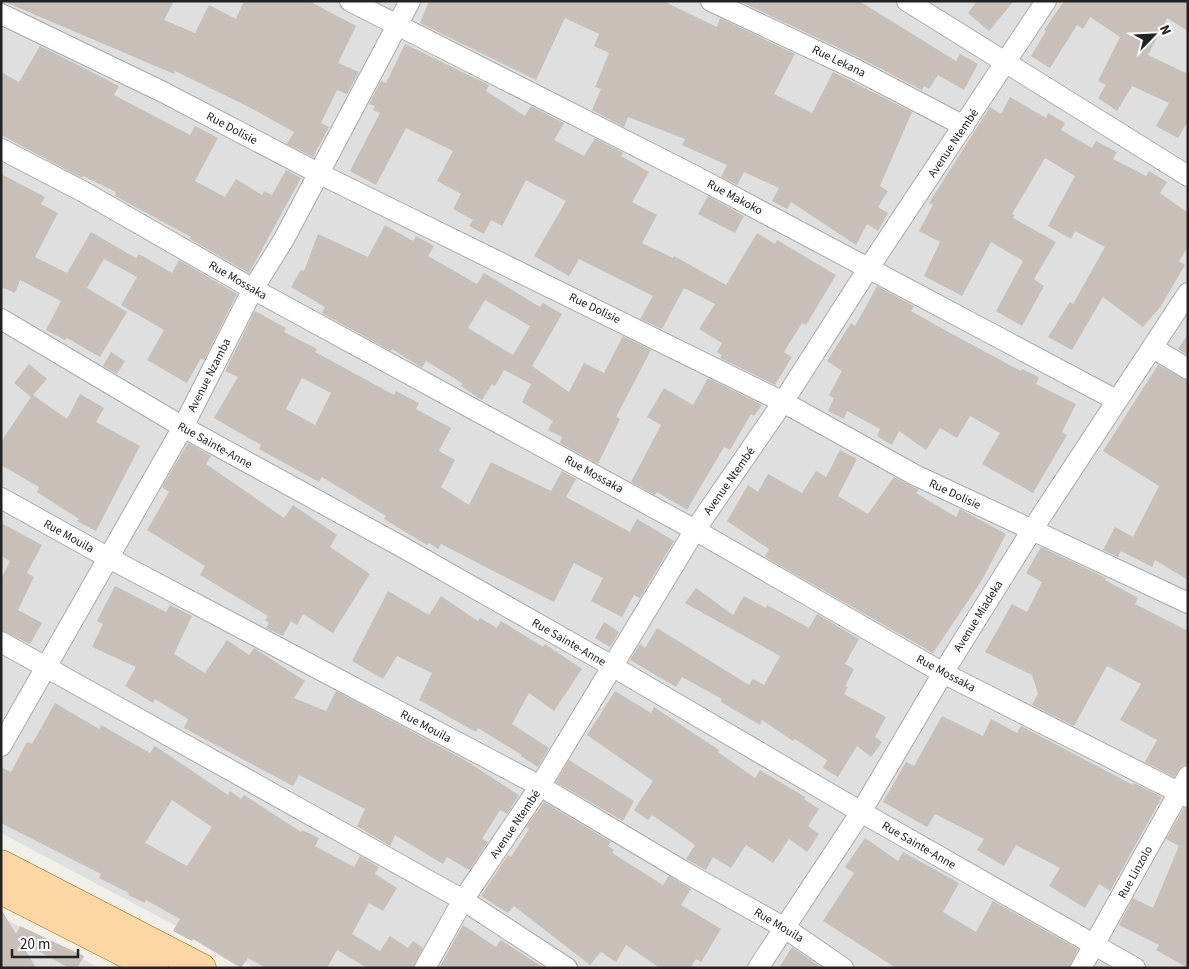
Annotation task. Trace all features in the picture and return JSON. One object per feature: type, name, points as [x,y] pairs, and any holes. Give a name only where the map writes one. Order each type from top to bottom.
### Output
[{"type":"main road","points":[[1,864],[202,968]]},
{"type":"main road","points":[[1,890],[154,968]]},
{"type":"street","name":"Rue Makoko","points":[[350,1],[395,26],[693,175],[1116,400]]},
{"type":"street","name":"Avenue Nzamba","points":[[1,746],[107,557],[183,427],[253,289],[284,239],[395,26],[410,1]]},
{"type":"street","name":"Rue Lekana","points":[[711,1],[855,69],[964,126]]},
{"type":"street","points":[[906,1],[1188,176]]},
{"type":"street","name":"Avenue Ntembé","points":[[425,968],[463,900],[540,786],[695,530],[784,402],[868,269],[1046,1]]},
{"type":"street","name":"Rue Dolisie","points":[[1,14],[161,90],[318,173],[784,402],[915,475],[1188,603]]},
{"type":"street","name":"Rue Mossaka","points":[[1,149],[84,192],[253,289],[695,530],[943,673],[1185,789]]},
{"type":"street","name":"Avenue Miadeka","points":[[758,968],[861,812],[943,673],[1032,530],[1188,293]]},
{"type":"street","name":"Rue Sainte-Anne","points":[[1,319],[183,427],[404,548],[612,666],[861,812],[1135,968]]},
{"type":"street","points":[[1153,348],[1188,369]]},
{"type":"street","name":"Rue Mouila","points":[[1,498],[107,557],[540,786],[683,871],[785,928],[843,968]]},
{"type":"street","points":[[1,642],[463,900],[566,968]]},
{"type":"street","name":"Rue Linzolo","points":[[1082,968],[1185,789]]},
{"type":"shaded area","points":[[1,1],[1188,1],[1188,968],[255,968],[1,833]]},
{"type":"shaded area","points":[[1,917],[100,968],[1,968]]},
{"type":"building","points":[[3,1],[174,1],[164,20],[195,33],[209,5],[236,19],[244,1],[309,1],[356,26],[338,63],[359,72],[347,94],[337,90],[321,123],[329,127],[313,157],[287,144],[294,132],[247,106],[175,71],[174,74]]},
{"type":"building","points":[[429,1],[663,1],[717,27],[720,18],[795,54],[774,94],[812,113],[833,72],[912,112],[880,186],[888,191],[878,207],[888,213],[878,231],[867,224],[856,245],[791,202],[787,209],[772,201],[779,188],[744,172],[737,185],[721,177],[727,165],[682,145],[685,139],[628,117],[624,127],[592,110],[601,89],[595,87],[609,53],[594,46],[599,34],[565,18],[536,80],[420,23]]},
{"type":"building","points":[[739,1],[859,1],[956,61],[960,54],[978,64],[964,90],[938,75],[929,89],[924,86],[922,90],[860,58]]},
{"type":"building","points":[[977,1],[1014,1],[989,31],[968,13]]},
{"type":"building","points":[[1064,1],[1188,1],[1188,31],[1167,18],[1148,55],[1186,73],[1188,71],[1188,121],[1178,138],[1156,126],[1169,103],[1132,86],[1117,111],[1098,98],[1106,85],[1098,81],[1120,37],[1090,17],[1083,29],[1077,25],[1050,68],[1031,56],[1046,31],[1044,30]]},
{"type":"building","points":[[405,44],[489,85],[486,91],[525,116],[531,106],[564,123],[554,140],[584,156],[595,138],[623,153],[621,156],[649,172],[632,202],[657,215],[642,243],[673,258],[674,256],[726,285],[757,233],[775,244],[777,240],[836,275],[806,325],[802,323],[784,352],[792,357],[775,385],[720,358],[722,355],[717,352],[722,343],[699,329],[715,304],[684,288],[662,329],[640,319],[653,296],[579,259],[569,276],[534,256],[566,201],[526,180],[502,226],[491,220],[484,234],[469,226],[473,220],[453,209],[461,194],[437,181],[453,151],[406,128],[376,185],[350,171],[380,113],[373,110],[375,106],[369,104],[381,81],[386,83]]},
{"type":"building","points":[[40,46],[119,86],[114,95],[190,135],[195,126],[218,138],[195,181],[225,197],[236,179],[262,195],[264,191],[272,195],[286,170],[301,178],[249,273],[190,239],[191,237],[115,196],[116,192],[83,176],[82,178],[1,135],[1,72],[19,82]]},
{"type":"building","points":[[1010,97],[1046,118],[1048,113],[1065,123],[1061,130],[1092,148],[1096,141],[1117,152],[1113,159],[1146,176],[1149,171],[1167,182],[1160,193],[1188,213],[1188,247],[1179,261],[1185,265],[1161,306],[1143,327],[1103,297],[1072,350],[1048,337],[1070,302],[1073,304],[1105,247],[1075,231],[1071,239],[1048,226],[1075,176],[1045,158],[1012,214],[1015,215],[1013,218],[1056,242],[1034,279],[1044,286],[1022,326],[996,311],[1023,261],[991,242],[962,296],[924,276],[940,242],[919,231],[933,205],[929,203],[990,107],[1001,114]]},
{"type":"building","points":[[1,174],[45,197],[41,204],[58,213],[35,257],[67,273],[91,232],[136,258],[139,254],[172,273],[179,260],[237,294],[204,360],[201,358],[187,383],[147,360],[164,330],[121,305],[137,277],[104,259],[87,288],[127,312],[100,357],[67,338],[65,340],[46,330],[61,301],[20,280],[15,293],[1,287]]},
{"type":"building","points":[[708,196],[744,216],[735,233],[698,214]]},
{"type":"building","points":[[385,225],[413,241],[416,236],[434,246],[428,256],[477,284],[484,273],[540,307],[543,303],[562,314],[532,366],[569,392],[584,363],[604,373],[623,336],[651,350],[616,417],[620,419],[598,464],[560,443],[562,437],[548,430],[553,421],[522,402],[531,384],[504,370],[495,386],[492,384],[482,400],[461,386],[462,383],[426,361],[422,368],[392,349],[391,351],[322,313],[325,307],[291,287],[301,270],[304,271],[318,234],[368,257]],"holes":[[[485,300],[530,326],[513,355],[468,328]]]},
{"type":"building","points":[[877,286],[914,306],[911,311],[1021,371],[1022,369],[1039,377],[1036,384],[1076,404],[1062,432],[1067,435],[1033,493],[982,464],[1000,433],[970,416],[957,438],[940,428],[926,450],[899,431],[892,445],[877,436],[880,429],[847,411],[844,419],[828,411],[834,398],[829,395],[842,371],[827,361],[851,323],[855,326]]},
{"type":"building","points":[[255,311],[286,328],[284,332],[317,349],[315,352],[394,395],[396,391],[419,403],[416,409],[451,428],[439,451],[455,460],[441,487],[469,505],[491,462],[551,491],[562,471],[576,479],[566,497],[630,532],[637,519],[674,541],[640,598],[634,595],[622,617],[591,601],[603,578],[574,563],[554,602],[441,544],[438,549],[429,543],[427,545],[384,519],[386,516],[322,477],[319,482],[259,449],[261,445],[214,418],[238,377],[225,371]],"holes":[[[302,378],[331,393],[315,425],[286,409]]]},
{"type":"building","points":[[1188,334],[1188,355],[1178,349]]},
{"type":"building","points":[[111,352],[125,361],[117,374],[103,366]]},
{"type":"building","points":[[29,364],[47,379],[33,395],[67,419],[80,394],[104,408],[96,422],[140,446],[96,531],[77,521],[79,519],[37,492],[39,487],[1,465],[1,442],[31,397],[14,383]]},
{"type":"building","points":[[1158,365],[1188,381],[1188,580],[1155,560],[1152,567],[1121,551],[1118,557],[1103,550],[1115,527],[1133,537],[1159,486],[1103,451]]},
{"type":"building","points":[[708,378],[762,405],[754,416],[751,414],[730,450],[724,447],[687,510],[657,492],[655,495],[631,482],[661,425],[647,417],[664,388],[693,405]]},
{"type":"building","points":[[188,443],[211,456],[206,464],[284,518],[293,505],[337,535],[330,547],[370,574],[333,633],[303,614],[297,625],[291,621],[283,636],[266,628],[269,623],[265,620],[268,616],[200,575],[205,566],[147,530],[169,492],[162,487]]},
{"type":"building","points":[[840,450],[857,459],[838,496],[868,514],[894,477],[919,490],[916,493],[956,517],[960,509],[1006,534],[982,580],[933,653],[765,557],[769,549],[727,521],[748,485],[758,492],[768,474],[802,493],[816,471],[826,477]]},
{"type":"building","points":[[1,523],[42,545],[27,573],[34,577],[18,610],[42,623],[30,644],[1,630],[1,579],[10,561],[1,556]]},
{"type":"building","points":[[1041,547],[1106,578],[1105,580],[1138,598],[1135,604],[1188,631],[1188,764],[1182,766],[1174,777],[1145,762],[1157,740],[1120,720],[1141,684],[1107,666],[1074,726],[1032,705],[1038,694],[1032,675],[985,652],[1012,604],[1027,612],[1042,582],[1026,573]]},
{"type":"building","points":[[115,586],[166,612],[170,605],[192,616],[174,654],[205,673],[227,640],[249,655],[254,648],[305,681],[294,698],[326,711],[336,691],[463,759],[519,795],[507,814],[500,810],[482,839],[488,842],[469,870],[447,857],[443,864],[395,835],[390,846],[357,826],[365,809],[299,775],[293,786],[184,728],[188,719],[155,699],[153,703],[125,686],[136,667],[92,647],[103,624],[97,621]]},
{"type":"building","points":[[696,588],[733,615],[744,596],[766,608],[767,605],[809,628],[817,614],[859,639],[845,664],[854,669],[845,686],[848,687],[844,694],[886,717],[875,737],[882,742],[871,757],[857,746],[838,777],[823,768],[827,760],[795,739],[793,741],[762,720],[760,725],[721,702],[722,699],[682,677],[676,687],[630,660],[640,644],[645,648],[657,628],[749,685],[753,679],[764,685],[780,656],[685,603]]},
{"type":"building","points":[[388,591],[429,615],[441,596],[478,621],[480,618],[497,628],[501,621],[543,647],[545,644],[582,669],[554,711],[529,693],[512,724],[549,748],[538,767],[478,728],[476,732],[419,700],[432,673],[397,656],[383,679],[352,661]]},
{"type":"building","points":[[604,622],[619,632],[610,647],[595,638]]},
{"type":"building","points":[[615,691],[651,713],[654,707],[719,750],[718,752],[755,778],[760,770],[805,797],[804,799],[819,809],[808,826],[819,834],[807,852],[789,839],[773,863],[746,845],[731,868],[713,857],[706,870],[686,859],[695,845],[652,815],[648,820],[634,810],[653,781],[587,735]]},
{"type":"building","points":[[55,703],[99,729],[101,725],[150,753],[155,746],[228,795],[230,791],[241,799],[244,795],[301,832],[302,830],[319,838],[315,846],[354,867],[360,856],[379,867],[375,874],[397,888],[383,911],[369,903],[352,934],[380,951],[390,936],[408,948],[413,941],[423,948],[413,968],[367,968],[337,950],[327,968],[266,968],[248,958],[241,968],[193,939],[192,941],[173,931],[180,919],[146,900],[145,903],[128,895],[129,893],[99,878],[101,874],[1,823],[1,767],[11,772],[27,742],[32,744]],"holes":[[[172,800],[212,827],[187,866],[145,843]]]},
{"type":"building","points":[[942,716],[983,736],[991,719],[1017,733],[1021,726],[1133,785],[1134,783],[1162,797],[1110,891],[1099,884],[1085,908],[1049,886],[1060,868],[1016,845],[1004,866],[977,850],[984,839],[935,814],[927,827],[883,802],[906,762],[914,766]]},
{"type":"building","points":[[569,760],[634,801],[623,821],[556,782]]},
{"type":"building","points":[[544,802],[611,842],[608,846],[614,850],[612,853],[663,885],[669,876],[691,889],[681,905],[721,929],[701,962],[696,959],[690,968],[660,968],[626,945],[616,962],[601,952],[590,965],[514,906],[508,913],[481,896],[508,855],[511,857],[529,829],[526,827]]},
{"type":"building","points":[[1184,808],[1188,809],[1188,968],[1156,950],[1159,945],[1119,925],[1133,898],[1153,908],[1179,846],[1166,839]]},
{"type":"building","points":[[865,838],[898,861],[903,852],[959,883],[943,912],[976,932],[993,901],[1078,949],[1069,968],[896,968],[823,921],[854,873],[845,867]]},
{"type":"building","points":[[1,909],[16,934],[20,926],[84,956],[77,968],[69,968],[20,941],[36,968],[1,968]]},
{"type":"building","points":[[463,925],[496,947],[501,940],[544,968],[439,968]]},
{"type":"building","points":[[792,947],[822,968],[779,968]]}]
